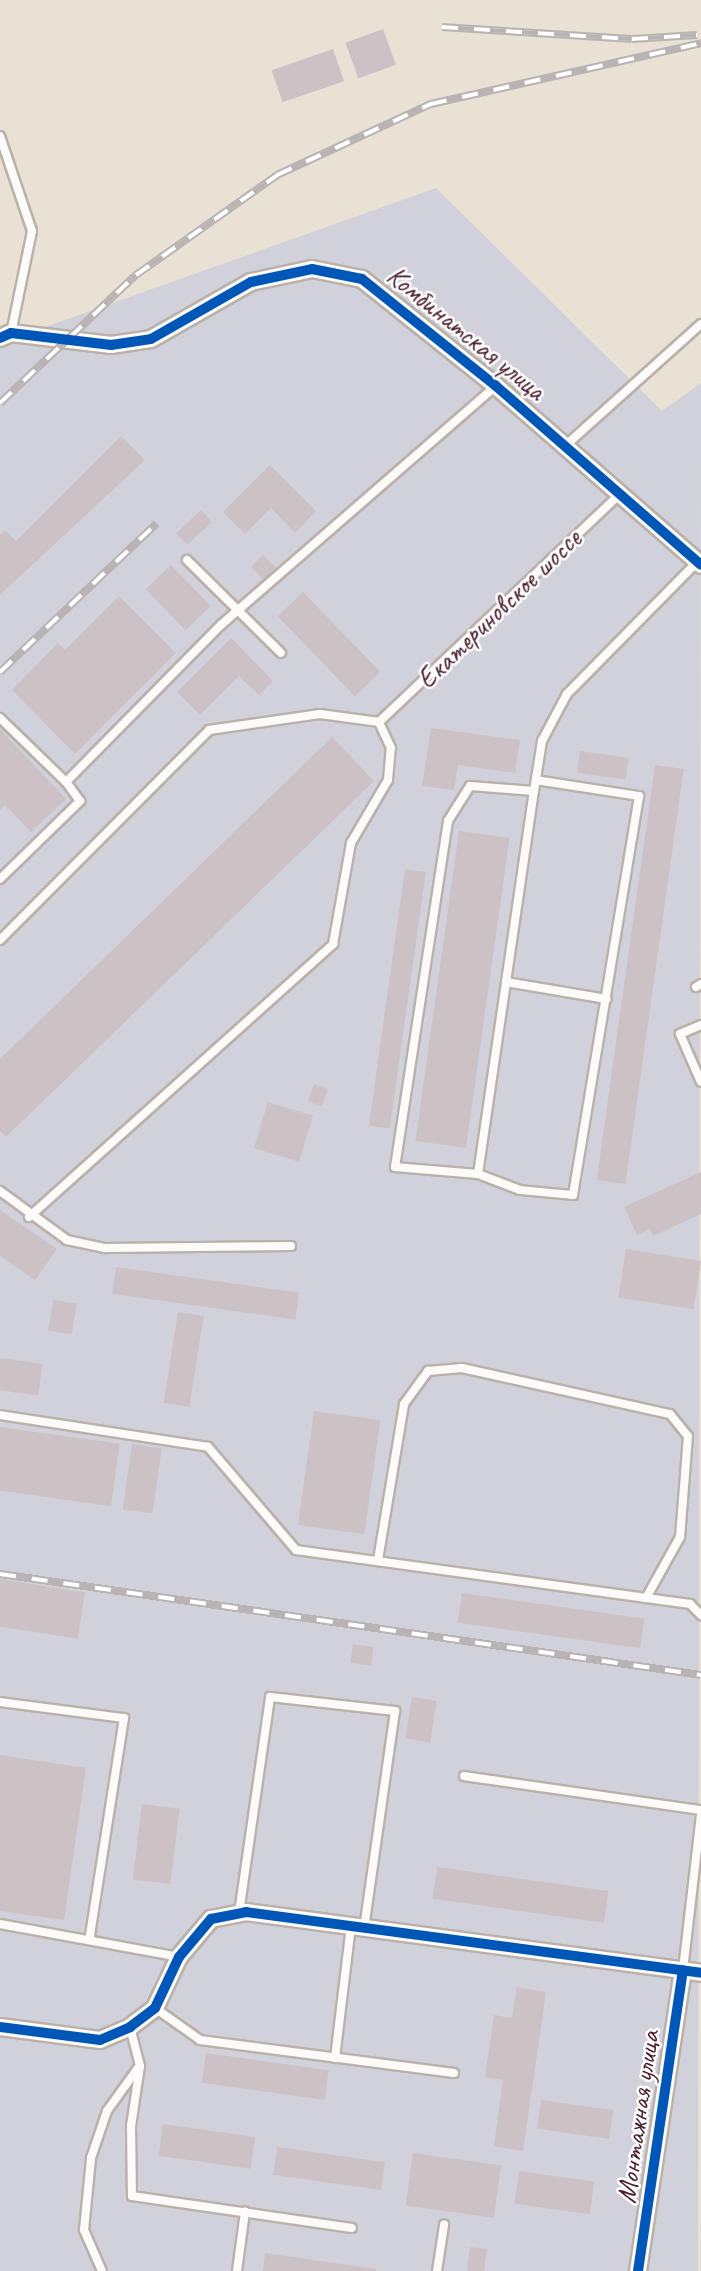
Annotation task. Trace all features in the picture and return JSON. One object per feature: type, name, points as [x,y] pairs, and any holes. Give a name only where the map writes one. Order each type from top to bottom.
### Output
[{"type":"street","name":"Комбинатская улица","points":[[6,336],[111,345],[151,339],[251,282],[312,269],[338,271],[387,294],[566,445],[618,496],[699,563]]},
{"type":"street","points":[[0,2027],[100,2040],[130,2027],[155,2008],[179,1957],[211,1919],[239,1913],[701,1973]]},
{"type":"street","name":"Монтажная улица","points":[[638,2271],[683,1970]]},
{"type":"lane","points":[[0,136],[32,231],[6,336]]},
{"type":"lane","points":[[566,445],[701,324]]},
{"type":"lane","points":[[66,782],[239,610],[496,386]]},
{"type":"lane","name":"Екатериновское шоссе","points":[[379,722],[618,496]]},
{"type":"lane","points":[[187,560],[281,653]]},
{"type":"lane","points":[[478,1174],[541,741],[567,694],[699,563]]},
{"type":"lane","points":[[0,940],[209,730],[320,715],[379,722],[391,748],[388,780],[351,843],[334,944],[29,1217]]},
{"type":"lane","points":[[0,718],[66,782],[80,801],[0,878]]},
{"type":"lane","points":[[534,792],[470,786],[448,821],[395,1167],[478,1174],[520,1190],[573,1195],[639,796],[536,780]]},
{"type":"lane","points":[[506,982],[607,999]]},
{"type":"lane","points":[[701,1025],[680,1034],[701,1082]]},
{"type":"lane","points":[[0,1191],[29,1217],[66,1240],[105,1248],[291,1245]]},
{"type":"lane","points":[[378,1560],[404,1404],[428,1371],[462,1368],[670,1415],[688,1436],[680,1537],[646,1598]]},
{"type":"lane","points":[[0,1415],[208,1447],[296,1550],[690,1604],[701,1615]]},
{"type":"lane","points":[[239,1913],[270,1697],[395,1711],[335,2058]]},
{"type":"lane","points":[[0,1702],[124,1718],[90,1936]]},
{"type":"lane","points":[[464,1776],[701,1812],[683,1970]]},
{"type":"lane","points":[[0,1924],[90,1936],[179,1957]]},
{"type":"lane","points":[[155,2008],[200,2040],[454,2073]]},
{"type":"lane","points":[[130,2027],[140,2066],[131,2126],[132,2196],[352,2228]]},
{"type":"lane","points":[[102,2271],[84,2230],[92,2158],[107,2111],[140,2066]]},
{"type":"lane","points":[[237,2271],[245,2212]]},
{"type":"lane","points":[[438,2271],[444,2225]]},
{"type":"shaded area","points":[[436,188],[662,411],[701,383],[698,2271],[0,2271],[0,343]]},
{"type":"building","points":[[383,29],[396,65],[358,78],[345,43]]},
{"type":"building","points":[[333,49],[344,81],[283,102],[272,70]]},
{"type":"building","points":[[121,436],[145,460],[0,595],[0,535],[5,530],[16,541]]},
{"type":"building","points":[[270,465],[316,511],[295,533],[271,508],[245,534],[223,512]]},
{"type":"building","points":[[201,510],[212,522],[187,545],[176,533]]},
{"type":"building","points":[[263,555],[278,570],[266,582],[251,567]]},
{"type":"building","points":[[171,565],[211,606],[185,630],[146,589]]},
{"type":"building","points":[[303,592],[380,672],[355,696],[278,616]]},
{"type":"building","points":[[119,596],[176,653],[75,754],[12,690],[58,643],[65,650]]},
{"type":"building","points":[[231,638],[273,681],[259,695],[239,676],[200,715],[177,692]]},
{"type":"building","points":[[431,728],[520,740],[515,773],[458,765],[454,790],[422,786]]},
{"type":"building","points":[[0,729],[66,799],[31,832],[5,805],[0,810]]},
{"type":"building","points":[[332,737],[374,781],[6,1137],[0,1131],[0,1059]]},
{"type":"building","points":[[580,751],[629,758],[625,780],[577,773]]},
{"type":"building","points":[[655,765],[684,769],[625,1184],[597,1180]]},
{"type":"building","points":[[459,831],[510,838],[466,1148],[415,1141]]},
{"type":"building","points":[[405,869],[426,872],[390,1128],[369,1125]]},
{"type":"building","points":[[314,1084],[328,1089],[322,1106],[308,1101]]},
{"type":"building","points":[[268,1102],[313,1116],[299,1162],[254,1148]]},
{"type":"building","points":[[701,1172],[701,1214],[653,1236],[650,1229],[637,1235],[624,1207]]},
{"type":"building","points":[[0,1210],[57,1249],[35,1280],[0,1256]]},
{"type":"building","points":[[626,1249],[701,1261],[693,1309],[618,1297]]},
{"type":"building","points":[[116,1267],[299,1293],[295,1319],[112,1294]]},
{"type":"building","points":[[53,1300],[77,1304],[72,1334],[48,1331]]},
{"type":"building","points":[[178,1312],[204,1316],[189,1407],[164,1403]]},
{"type":"building","points":[[0,1358],[43,1364],[38,1396],[0,1390]]},
{"type":"building","points":[[314,1411],[380,1420],[364,1534],[298,1525]]},
{"type":"building","points":[[0,1427],[120,1444],[111,1506],[0,1491]]},
{"type":"building","points":[[132,1444],[162,1448],[153,1514],[123,1509]]},
{"type":"building","points":[[0,1579],[85,1592],[78,1639],[0,1627]]},
{"type":"building","points":[[462,1593],[644,1619],[640,1648],[458,1623]]},
{"type":"building","points":[[353,1644],[374,1647],[371,1666],[350,1663]]},
{"type":"building","points":[[412,1697],[437,1701],[430,1742],[405,1738]]},
{"type":"building","points":[[0,1755],[86,1768],[64,1920],[0,1911]]},
{"type":"building","points":[[142,1804],[180,1809],[170,1884],[133,1879]]},
{"type":"building","points":[[437,1867],[608,1891],[604,1923],[433,1899]]},
{"type":"building","points":[[517,1987],[546,1992],[523,2151],[494,2146],[503,2080],[485,2077],[494,2015],[512,2018]]},
{"type":"building","points":[[206,2053],[329,2070],[325,2100],[202,2083]]},
{"type":"building","points":[[541,2100],[613,2110],[609,2139],[537,2129]]},
{"type":"building","points":[[163,2124],[255,2137],[251,2169],[159,2156]]},
{"type":"building","points":[[277,2147],[385,2162],[381,2190],[273,2175]]},
{"type":"building","points":[[413,2153],[501,2165],[494,2218],[406,2205]]},
{"type":"building","points":[[519,2171],[594,2182],[590,2214],[514,2204]]},
{"type":"building","points":[[470,2247],[487,2249],[484,2271],[467,2271]]},
{"type":"building","points":[[265,2253],[376,2269],[376,2271],[263,2271]]},
{"type":"railway","points":[[442,27],[632,39],[697,35]]},
{"type":"railway","points":[[0,403],[136,275],[277,175],[431,104],[701,43]]},
{"type":"railway","points":[[0,672],[157,523]]},
{"type":"railway","points":[[0,1574],[701,1675]]},
{"type":"cycle path","points":[[0,338],[11,333],[111,345],[151,339],[251,282],[312,269],[362,279],[496,386],[701,565]]},
{"type":"cycle path","points":[[0,2027],[100,2040],[130,2027],[155,2008],[179,1957],[211,1919],[246,1912],[701,1973]]},
{"type":"cycle path","points":[[638,2271],[683,1970]]}]
